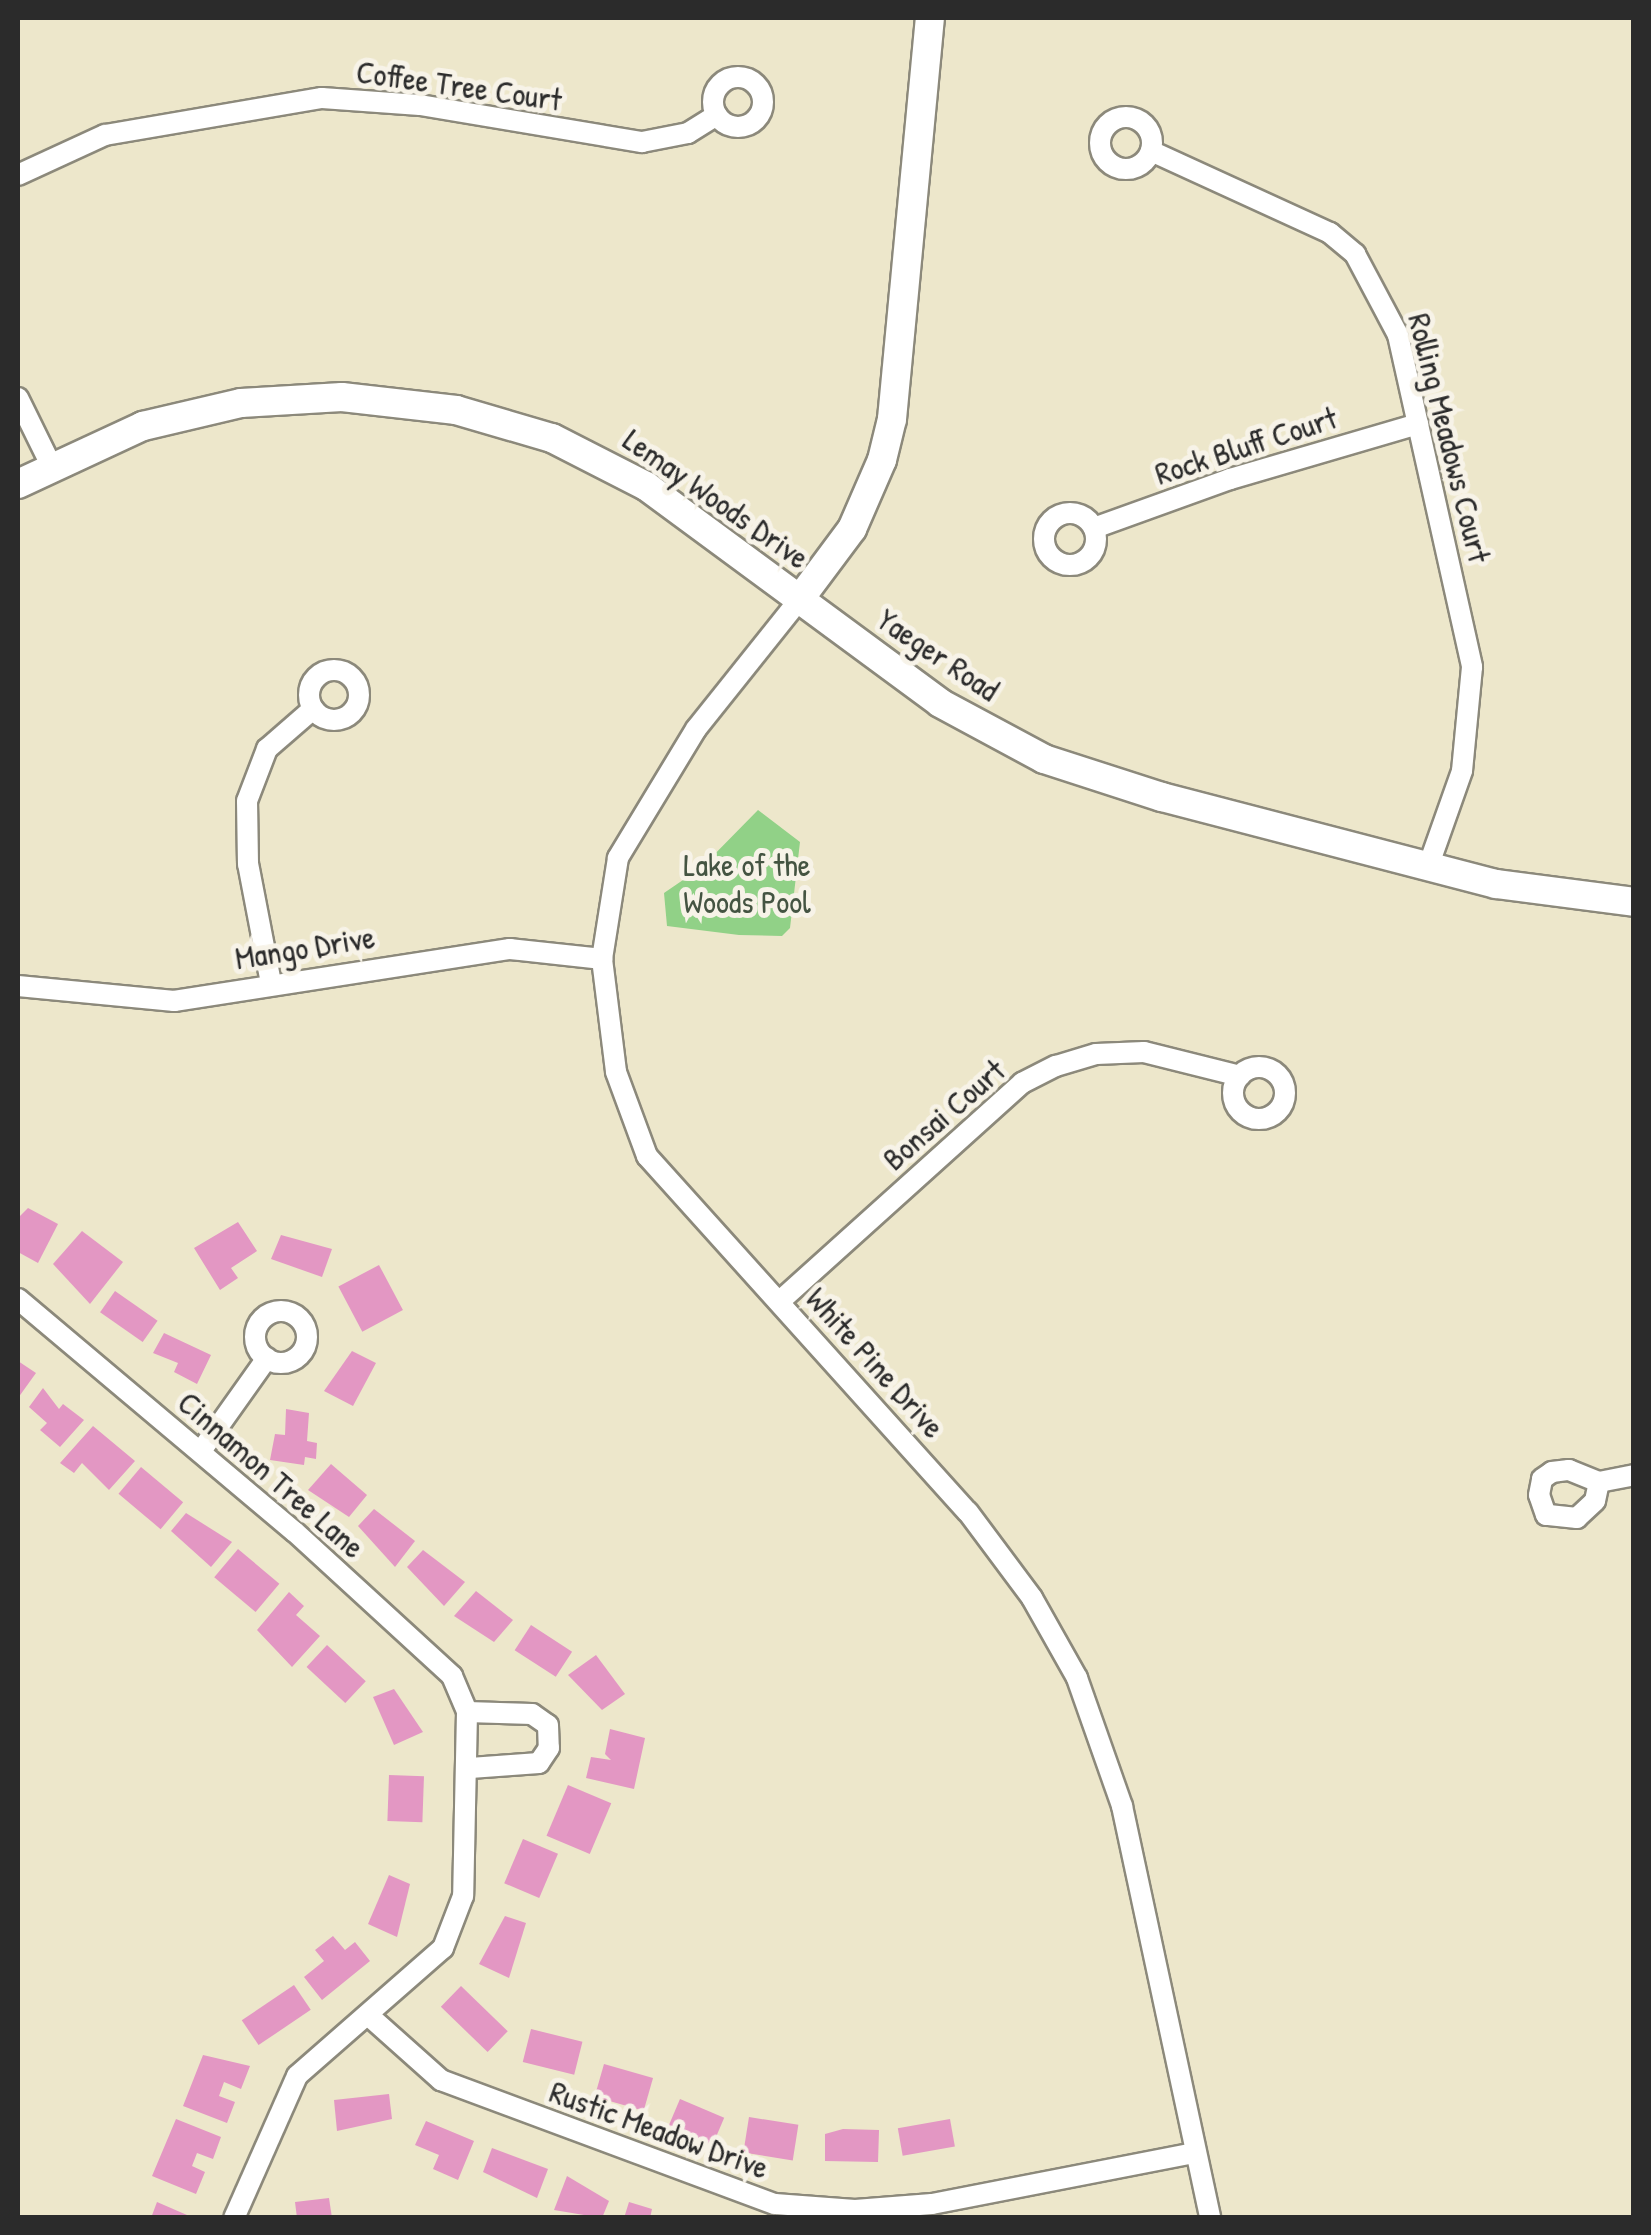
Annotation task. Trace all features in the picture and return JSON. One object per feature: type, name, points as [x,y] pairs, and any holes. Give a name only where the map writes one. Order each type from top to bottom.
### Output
[{"type":"street","points":[[799,600],[852,529],[882,460],[892,418],[930,18]]},
{"type":"street","name":"Coffee Tree Court","points":[[18,175],[60,150],[105,135],[322,98],[420,105],[642,142],[688,132],[718,115]]},
{"type":"street","name":"Rolling Meadows Court","points":[[1150,151],[1289,211],[1354,254],[1398,336],[1466,633],[1473,695],[1462,771],[1428,867]]},
{"type":"street","name":"Lemay Woods Drive","points":[[18,484],[143,426],[242,403],[342,397],[456,410],[606,463],[680,509],[799,600]]},
{"type":"street","points":[[18,398],[52,465]]},
{"type":"street","name":"Rock Bluff Court","points":[[1094,528],[1230,479],[1418,424]]},
{"type":"street","name":"Yaeger Road","points":[[799,600],[940,703],[1044,759],[1162,798],[1428,867],[1539,893],[1634,902]]},
{"type":"street","name":"White Pine Drive","points":[[799,600],[648,800],[618,858],[602,959],[616,1072],[647,1156],[968,1512],[1032,1598],[1077,1678],[1122,1806],[1210,2218]]},
{"type":"street","points":[[270,983],[248,864],[247,802],[267,749],[313,709]]},
{"type":"street","name":"Mango Drive","points":[[18,986],[174,1000],[510,949],[602,959]]},
{"type":"street","name":"Bonsai Court","points":[[780,1301],[1039,1074],[1096,1054],[1144,1052],[1240,1076]]},
{"type":"street","name":"Cinnamon Tree Lane","points":[[18,1299],[200,1451],[452,1676],[467,1712],[470,1768],[463,1896],[444,1948],[298,2076],[234,2218]]},
{"type":"street","points":[[200,1451],[267,1358]]},
{"type":"street","points":[[1599,1482],[1634,1475]]},
{"type":"street","points":[[467,1712],[532,1714],[548,1725],[539,1763],[470,1768]]},
{"type":"street","name":"Rustic Meadow Drive","points":[[368,2015],[441,2080],[775,2204],[854,2210],[932,2204],[1194,2153]]},
{"type":"green space","name":"Lake of the Woods Pool","points":[[758,810],[800,842],[790,928],[782,936],[667,926],[664,893],[702,867]]},
{"type":"building","points":[[28,1208],[58,1224],[38,1263],[18,1252],[18,1218]]},
{"type":"building","points":[[238,1222],[257,1251],[231,1268],[238,1278],[220,1290],[194,1248]]},
{"type":"building","points":[[82,1231],[123,1262],[90,1304],[53,1264]]},
{"type":"building","points":[[281,1235],[332,1249],[322,1277],[271,1259]]},
{"type":"building","points":[[379,1265],[403,1310],[362,1332],[338,1287]]},
{"type":"building","points":[[115,1291],[158,1321],[143,1342],[100,1312]]},
{"type":"building","points":[[164,1333],[211,1355],[197,1384],[174,1372],[178,1363],[153,1353]]},
{"type":"building","points":[[352,1351],[376,1363],[353,1406],[324,1391]]},
{"type":"building","points":[[18,1361],[36,1373],[18,1398]]},
{"type":"building","points":[[43,1388],[59,1409],[63,1404],[84,1420],[60,1447],[40,1430],[47,1423],[29,1407]]},
{"type":"building","points":[[286,1409],[309,1413],[307,1441],[317,1443],[316,1459],[305,1457],[304,1465],[270,1460],[275,1434],[285,1435]]},
{"type":"building","points":[[93,1426],[135,1461],[109,1490],[82,1463],[74,1473],[60,1463]]},
{"type":"building","points":[[331,1464],[367,1495],[349,1517],[308,1490]]},
{"type":"building","points":[[141,1467],[183,1502],[161,1529],[119,1494]]},
{"type":"building","points":[[374,1509],[415,1541],[395,1567],[358,1526]]},
{"type":"building","points":[[186,1513],[232,1542],[211,1567],[171,1531]]},
{"type":"building","points":[[238,1549],[279,1584],[256,1612],[214,1577]]},
{"type":"building","points":[[423,1550],[465,1582],[444,1606],[407,1567]]},
{"type":"building","points":[[476,1591],[513,1620],[494,1642],[454,1616]]},
{"type":"building","points":[[289,1592],[304,1606],[296,1615],[320,1636],[292,1667],[257,1630]]},
{"type":"building","points":[[531,1625],[572,1652],[556,1677],[515,1650]]},
{"type":"building","points":[[327,1645],[366,1681],[345,1703],[307,1667]]},
{"type":"building","points":[[596,1655],[625,1694],[602,1710],[568,1675]]},
{"type":"building","points":[[394,1689],[423,1732],[394,1745],[373,1697]]},
{"type":"building","points":[[610,1729],[645,1738],[634,1789],[586,1778],[591,1757],[611,1760],[605,1754]]},
{"type":"building","points":[[389,1775],[424,1776],[422,1822],[387,1821]]},
{"type":"building","points":[[568,1785],[611,1803],[590,1854],[547,1836]]},
{"type":"building","points":[[523,1839],[558,1854],[539,1898],[504,1883]]},
{"type":"building","points":[[389,1875],[410,1884],[397,1937],[368,1924]]},
{"type":"building","points":[[505,1916],[526,1923],[509,1978],[479,1964]]},
{"type":"building","points":[[333,1936],[345,1950],[355,1942],[370,1961],[322,2000],[304,1977],[324,1961],[315,1950]]},
{"type":"building","points":[[294,1985],[311,2010],[259,2045],[242,2020]]},
{"type":"building","points":[[461,1986],[508,2031],[488,2052],[441,2007]]},
{"type":"building","points":[[531,2029],[582,2042],[574,2075],[523,2062]]},
{"type":"building","points":[[203,2055],[250,2066],[241,2089],[224,2082],[219,2096],[235,2102],[227,2123],[183,2106]]},
{"type":"building","points":[[604,2064],[653,2078],[644,2111],[595,2097]]},
{"type":"building","points":[[389,2094],[392,2119],[337,2131],[334,2100]]},
{"type":"building","points":[[680,2099],[724,2118],[712,2147],[667,2128]]},
{"type":"building","points":[[749,2117],[798,2125],[793,2160],[743,2153]]},
{"type":"building","points":[[176,2119],[221,2137],[213,2159],[197,2153],[192,2166],[205,2172],[196,2194],[152,2176]]},
{"type":"building","points":[[950,2119],[955,2147],[903,2156],[898,2128]]},
{"type":"building","points":[[426,2121],[474,2141],[458,2180],[433,2169],[439,2155],[415,2145]]},
{"type":"building","points":[[843,2129],[879,2130],[878,2162],[825,2161],[825,2134]]},
{"type":"building","points":[[492,2148],[548,2169],[537,2198],[483,2172]]},
{"type":"building","points":[[567,2176],[609,2201],[602,2218],[554,2210]]},
{"type":"building","points":[[329,2198],[332,2218],[297,2218],[295,2202]]},
{"type":"building","points":[[157,2202],[187,2215],[186,2218],[151,2218]]},
{"type":"building","points":[[629,2202],[652,2209],[650,2218],[624,2218]]}]
